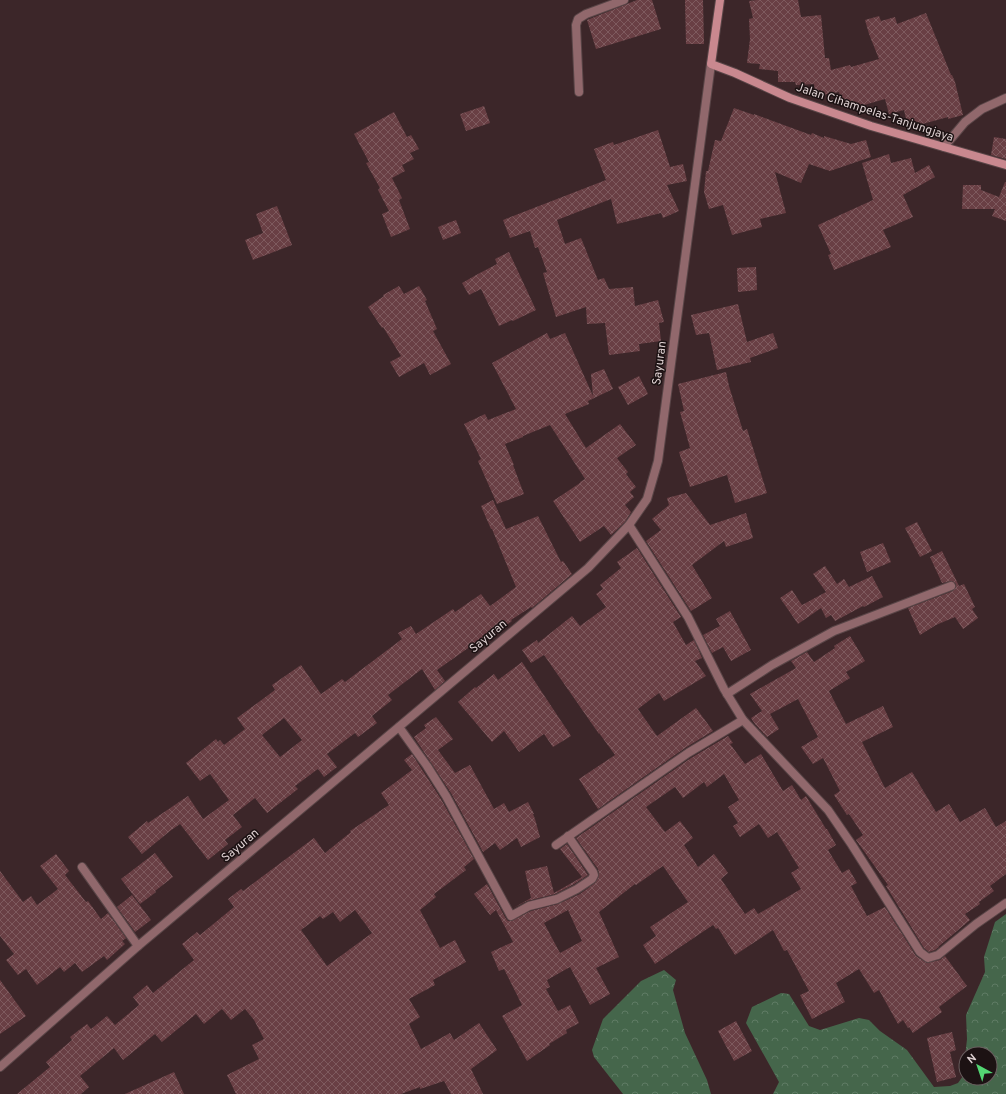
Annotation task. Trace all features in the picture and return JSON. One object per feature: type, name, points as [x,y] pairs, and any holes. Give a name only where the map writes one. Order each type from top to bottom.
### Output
[{"type":"main road","points":[[711,64],[720,0]]},
{"type":"main road","name":"Jalan Cihampelas-Tanjungjaya","points":[[711,64],[790,98],[871,126],[1006,165]]},
{"type":"street","points":[[579,92],[576,25],[578,19],[586,14],[624,0]]},
{"type":"street","name":"Sayuran","points":[[0,1067],[138,946],[588,568],[629,525],[647,499],[658,461],[711,64]]},
{"type":"street","points":[[944,147],[965,122],[982,109],[1006,98]]},
{"type":"street","points":[[629,525],[688,617],[727,694],[743,720],[828,810],[920,952],[928,958],[938,955],[976,924],[1006,903]]},
{"type":"street","points":[[727,694],[772,665],[834,631],[951,586]]},
{"type":"street","points":[[556,845],[688,753],[743,720]]},
{"type":"street","points":[[398,727],[427,766],[446,796],[511,916],[529,906],[557,899],[577,889],[592,879],[594,875],[593,872],[568,836]]},
{"type":"street","points":[[82,867],[138,946]]},
{"type":"green space","points":[[1006,914],[1006,1094],[773,1094],[779,1082],[746,1023],[752,1007],[781,993],[789,994],[809,1026],[820,1030],[859,1018],[869,1020],[880,1031],[907,1050],[934,1087],[950,1086],[958,1083],[958,1086],[998,1086],[998,1046],[966,1046],[966,1015],[985,972],[984,957],[995,922]]},
{"type":"green space","points":[[664,970],[676,980],[673,990],[685,1033],[707,1080],[711,1094],[623,1094],[594,1057],[592,1050],[603,1019],[641,981]]},
{"type":"building","points":[[637,0],[652,0],[661,29],[596,49],[587,20]]},
{"type":"building","points":[[685,0],[703,0],[704,44],[686,44]]},
{"type":"building","points":[[798,0],[801,17],[821,15],[825,58],[829,58],[831,70],[850,65],[851,67],[879,59],[865,20],[879,16],[881,21],[895,17],[897,24],[926,13],[955,82],[963,115],[948,119],[948,117],[908,128],[904,110],[889,114],[885,99],[850,109],[847,99],[841,100],[839,92],[816,96],[814,84],[796,85],[795,82],[778,82],[778,71],[759,69],[760,64],[747,63],[750,39],[749,19],[753,18],[749,1]]},
{"type":"building","points":[[484,106],[490,123],[466,131],[460,114]]},
{"type":"building","points":[[734,108],[811,135],[812,133],[824,138],[824,136],[851,144],[866,140],[871,157],[830,171],[809,164],[801,183],[775,172],[786,213],[760,219],[762,227],[732,235],[723,205],[709,209],[704,192],[706,171],[708,171],[715,140],[721,141]]},
{"type":"building","points":[[394,112],[407,137],[411,135],[419,149],[410,153],[414,159],[402,165],[405,171],[392,178],[402,198],[399,200],[410,229],[391,237],[382,214],[389,211],[378,190],[380,188],[366,163],[369,162],[354,134]]},
{"type":"building","points":[[658,130],[670,167],[683,164],[687,181],[667,185],[679,211],[663,218],[661,213],[617,224],[611,199],[557,220],[565,244],[581,238],[598,280],[604,278],[609,289],[633,287],[635,306],[658,300],[664,322],[659,323],[661,341],[639,344],[640,351],[609,355],[605,323],[587,324],[586,307],[556,317],[543,273],[547,272],[538,247],[535,248],[530,231],[510,238],[503,220],[606,180],[594,149],[613,142],[614,145]]},
{"type":"building","points":[[994,137],[1006,139],[1006,159],[991,155]]},
{"type":"building","points":[[889,154],[891,163],[911,158],[915,173],[929,165],[935,177],[903,195],[913,217],[883,230],[891,247],[834,270],[828,255],[831,254],[818,225],[873,200],[862,163]]},
{"type":"building","points":[[1005,182],[1006,221],[992,216],[995,209],[962,209],[963,185],[981,185],[981,190],[999,197]]},
{"type":"building","points":[[277,206],[292,245],[253,260],[245,240],[263,233],[256,214]]},
{"type":"building","points":[[456,220],[461,233],[443,240],[438,227]]},
{"type":"building","points":[[509,252],[536,310],[499,326],[481,289],[469,295],[462,283],[497,264],[495,259]]},
{"type":"building","points":[[756,267],[757,290],[738,292],[737,268]]},
{"type":"building","points":[[399,286],[404,294],[419,286],[427,300],[425,301],[437,329],[433,331],[451,364],[430,375],[424,363],[399,377],[390,362],[401,356],[383,327],[382,328],[368,307],[384,296],[383,295]]},
{"type":"building","points":[[738,304],[747,342],[773,333],[778,348],[750,358],[751,362],[717,370],[709,333],[696,335],[691,315]]},
{"type":"building","points":[[547,333],[550,339],[565,333],[593,396],[591,374],[604,369],[613,389],[588,401],[589,404],[565,414],[586,448],[620,424],[636,445],[617,458],[628,472],[626,474],[636,487],[630,492],[634,497],[625,505],[631,512],[625,522],[611,535],[604,526],[580,542],[553,501],[585,479],[550,425],[505,444],[524,494],[497,504],[478,461],[481,459],[464,424],[485,414],[488,420],[516,409],[492,363]]},
{"type":"building","points":[[726,372],[743,431],[747,429],[767,493],[735,503],[727,475],[690,487],[679,452],[690,448],[680,412],[684,411],[678,384]]},
{"type":"building","points":[[639,376],[648,394],[628,405],[618,387]]},
{"type":"building","points":[[686,493],[710,525],[746,513],[753,538],[726,547],[724,541],[692,565],[712,598],[691,611],[646,541],[661,530],[652,519],[669,505],[667,498]]},
{"type":"building","points":[[493,500],[506,529],[538,516],[561,562],[563,561],[572,574],[532,608],[531,607],[511,620],[512,621],[483,642],[481,639],[437,670],[445,681],[435,690],[422,669],[388,695],[392,700],[372,716],[377,723],[358,737],[355,733],[327,754],[337,767],[324,777],[318,769],[295,786],[298,789],[267,813],[255,798],[233,815],[242,827],[225,840],[228,844],[208,860],[180,824],[142,854],[128,837],[147,821],[148,823],[188,796],[203,819],[229,800],[210,774],[200,781],[186,763],[216,739],[218,742],[220,740],[224,745],[245,729],[237,718],[275,690],[272,685],[301,665],[321,694],[342,679],[345,682],[402,639],[398,633],[411,626],[416,634],[453,609],[455,612],[481,594],[490,606],[516,587],[481,506]],"holes":[[[284,718],[302,740],[280,757],[262,735]]]},
{"type":"building","points":[[917,522],[932,551],[920,557],[905,528]]},
{"type":"building","points":[[883,543],[891,562],[867,572],[860,552]]},
{"type":"building","points":[[637,548],[681,617],[673,622],[686,645],[694,640],[702,658],[695,661],[706,676],[664,701],[659,693],[638,709],[657,736],[696,708],[713,731],[685,748],[598,809],[579,779],[615,755],[544,655],[531,663],[522,650],[537,640],[538,643],[572,616],[580,626],[606,607],[596,594],[603,589],[600,585],[621,568],[617,562]]},
{"type":"building","points":[[942,551],[959,586],[964,584],[975,607],[972,609],[978,618],[963,629],[955,617],[936,625],[920,635],[908,608],[953,591],[956,587],[956,584],[952,581],[942,583],[930,557]]},
{"type":"building","points":[[825,566],[837,584],[844,579],[849,587],[872,576],[883,597],[835,621],[831,615],[826,618],[821,608],[798,624],[780,598],[792,590],[802,605],[826,592],[813,574]]},
{"type":"building","points":[[730,611],[751,650],[731,661],[723,647],[712,653],[703,635],[720,626],[716,619]]},
{"type":"building","points":[[850,636],[865,661],[846,672],[850,678],[829,691],[846,724],[883,706],[893,727],[862,742],[885,788],[912,772],[936,812],[949,804],[960,822],[985,808],[996,827],[1006,821],[1006,874],[990,886],[994,891],[979,902],[980,904],[965,914],[970,920],[939,947],[929,952],[924,948],[886,886],[888,885],[856,840],[863,835],[849,814],[847,815],[834,795],[840,791],[823,758],[813,764],[801,747],[818,737],[798,699],[770,714],[779,729],[767,737],[751,718],[762,711],[750,694],[796,668],[791,661],[807,652],[814,662],[835,648],[834,646]]},
{"type":"building","points":[[522,662],[571,736],[553,747],[544,734],[519,752],[504,731],[492,742],[458,702],[475,687],[476,688],[494,674],[498,680]]},
{"type":"building","points":[[436,717],[453,739],[438,750],[455,773],[470,765],[494,809],[504,803],[509,812],[528,802],[534,814],[540,837],[521,847],[517,838],[500,850],[495,843],[483,852],[451,793],[414,737],[426,728],[424,725]]},
{"type":"building","points":[[728,736],[733,743],[730,744],[745,764],[761,754],[783,791],[792,785],[801,800],[806,796],[836,845],[828,850],[842,873],[849,869],[857,883],[851,886],[867,916],[885,907],[916,956],[927,963],[940,960],[945,956],[967,986],[939,1007],[942,1012],[913,1033],[903,1020],[898,1024],[879,990],[874,993],[859,969],[836,983],[845,1002],[812,1019],[800,995],[809,991],[787,950],[784,951],[773,930],[735,955],[718,928],[716,929],[713,925],[655,964],[643,945],[656,936],[650,927],[688,902],[663,866],[636,885],[635,884],[599,912],[619,957],[596,968],[610,994],[590,1005],[570,967],[547,980],[550,987],[546,989],[558,1011],[570,1005],[579,1023],[566,1030],[567,1033],[549,1044],[550,1045],[527,1061],[502,1016],[522,1005],[504,969],[499,971],[491,952],[513,942],[496,910],[490,915],[474,894],[487,884],[506,919],[511,921],[531,911],[558,904],[580,894],[595,883],[599,875],[598,869],[576,838],[691,758]],"holes":[[[724,774],[739,800],[728,807],[738,823],[733,826],[740,837],[759,824],[768,838],[777,832],[799,868],[791,873],[801,889],[758,914],[754,908],[745,914],[721,879],[728,873],[714,854],[698,867],[684,845],[693,838],[680,821],[665,832],[646,807],[675,787],[683,798],[704,782],[707,787]],[[568,910],[582,941],[560,953],[544,923]]]},
{"type":"building","points":[[412,754],[441,799],[474,859],[464,867],[466,870],[434,894],[436,897],[420,910],[440,948],[455,940],[466,962],[433,980],[435,985],[409,999],[420,1017],[409,1024],[421,1049],[450,1033],[454,1040],[479,1023],[497,1050],[471,1069],[483,1094],[451,1094],[444,1081],[420,1089],[420,1087],[401,1094],[236,1094],[227,1075],[259,1059],[252,1045],[264,1039],[254,1020],[245,1009],[231,1020],[222,1009],[204,1024],[196,1014],[162,1042],[155,1034],[123,1060],[114,1048],[80,1076],[89,1087],[81,1094],[17,1094],[50,1067],[46,1062],[72,1040],[70,1037],[87,1024],[91,1029],[107,1016],[115,1025],[139,1005],[133,997],[147,985],[153,993],[194,960],[182,944],[197,932],[200,935],[234,907],[228,899],[241,889],[243,891],[314,838],[325,853],[351,832],[350,831],[389,805],[381,793],[412,770],[404,760]],"holes":[[[355,910],[372,933],[327,966],[301,930],[320,916],[323,919],[333,912],[340,922]]]},
{"type":"building","points":[[567,844],[588,875],[555,894],[527,901],[513,908],[531,898],[525,871],[547,866],[554,893],[582,877],[560,849]]},
{"type":"building","points":[[155,853],[173,877],[140,904],[121,879]]},
{"type":"building","points":[[56,854],[69,871],[65,875],[86,902],[88,901],[101,919],[108,913],[126,938],[122,941],[125,944],[107,960],[104,956],[82,972],[75,963],[64,972],[60,967],[37,985],[26,969],[18,975],[6,960],[14,954],[0,936],[0,871],[23,902],[31,896],[37,905],[58,889],[40,866]]},
{"type":"building","points":[[132,895],[151,920],[135,932],[117,907]]},
{"type":"building","points":[[0,980],[26,1016],[0,1034]]},
{"type":"building","points":[[736,1021],[752,1051],[734,1061],[718,1031]]},
{"type":"building","points":[[952,1032],[956,1050],[950,1052],[956,1077],[937,1082],[927,1038]]},
{"type":"building","points":[[174,1072],[184,1094],[125,1094]]}]
